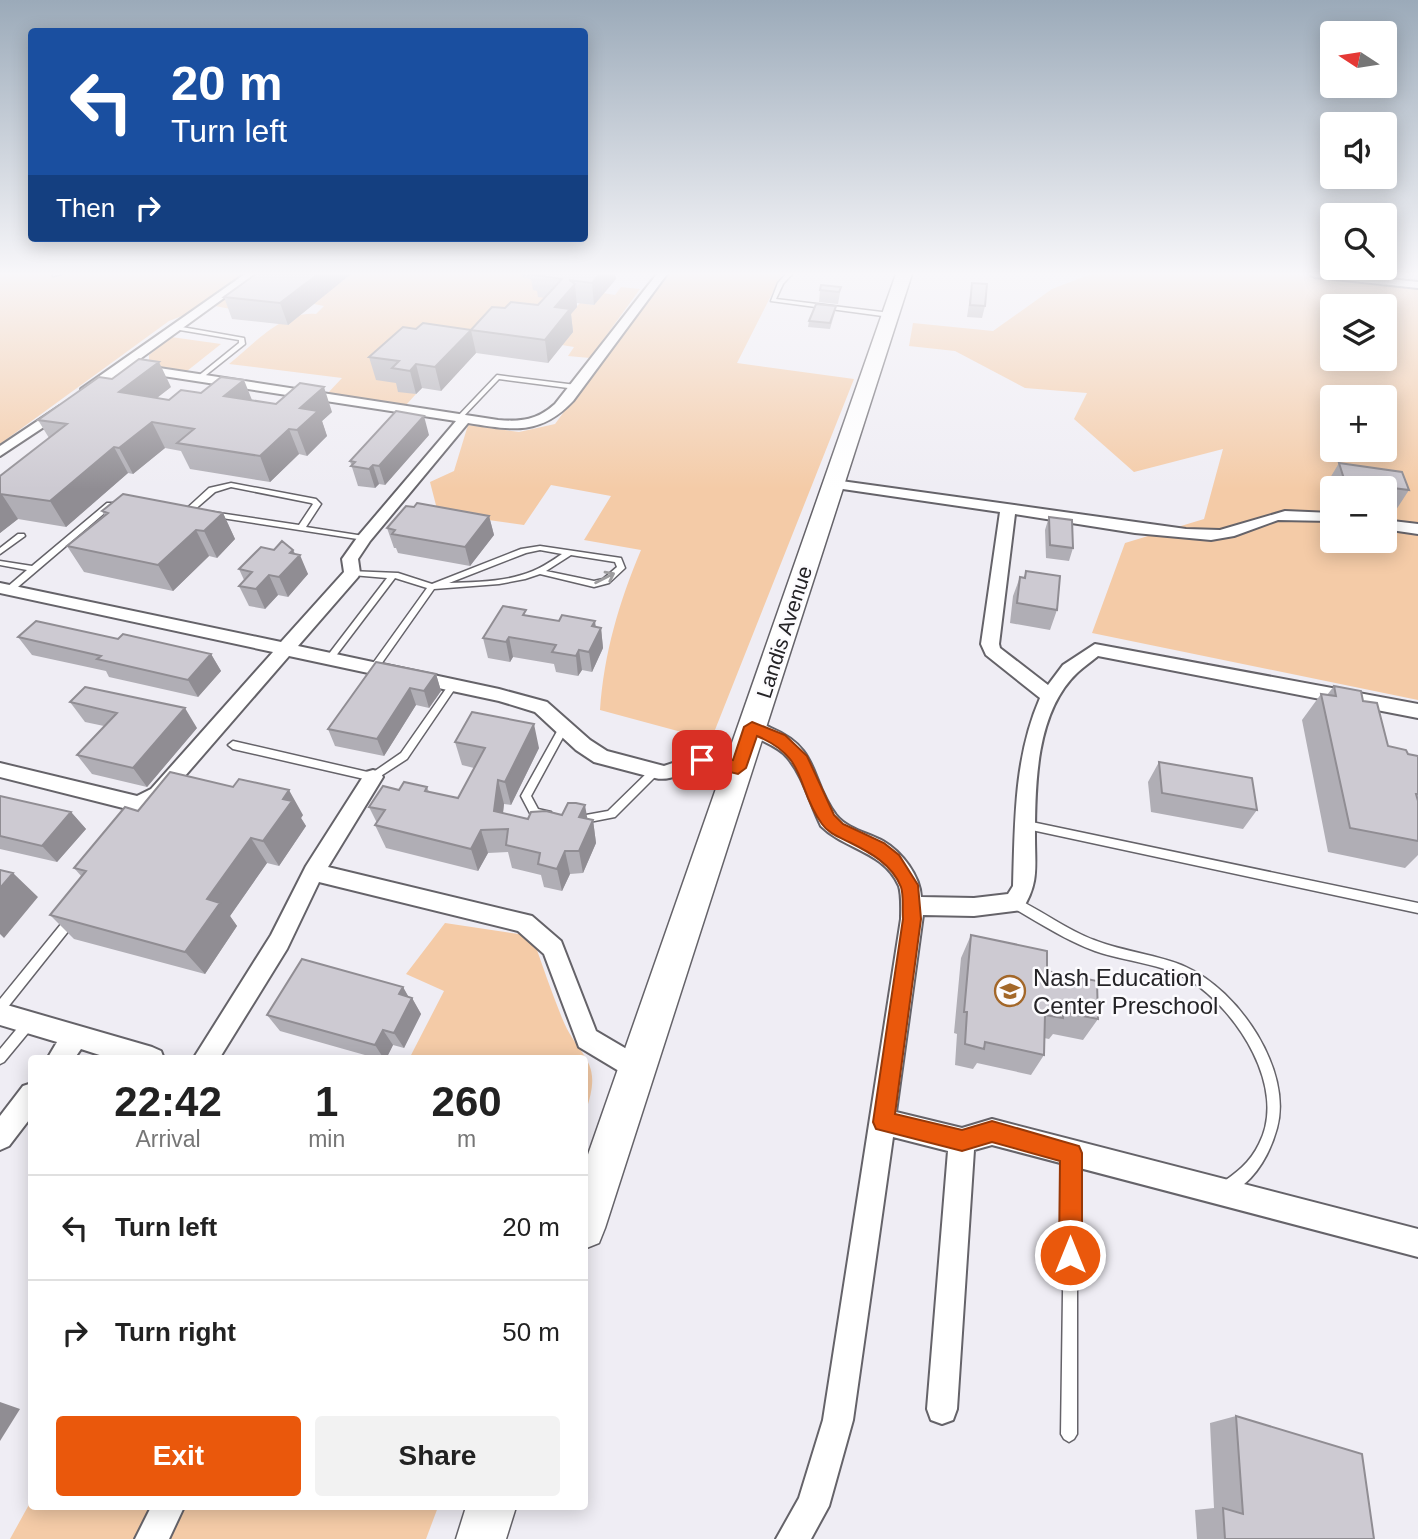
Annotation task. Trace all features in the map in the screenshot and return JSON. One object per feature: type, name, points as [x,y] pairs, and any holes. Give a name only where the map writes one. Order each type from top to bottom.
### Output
[{"type":"main road","name":"Landis Avenue","points":[[588,1216],[880,346]]},
{"type":"main road","points":[[481,1539],[490,1510]]},
{"type":"street","points":[[0,452],[151,346]]},
{"type":"street","points":[[122,366],[513,425],[537,424],[552,416],[607,346]]},
{"type":"street","points":[[0,770],[135,809],[158,794],[352,573],[350,559],[364,538],[462,418]]},
{"type":"street","points":[[834,484],[1143,528],[1212,535],[1236,532],[1278,516],[1320,515]]},
{"type":"street","points":[[1008,509],[990,644],[992,651],[1051,697]]},
{"type":"street","points":[[1397,526],[1418,529]]},
{"type":"street","points":[[5,589],[453,685],[541,707],[601,757],[655,771],[664,773],[702,760],[738,768]]},
{"type":"street","points":[[911,906],[974,907],[1014,903],[1024,888],[1030,747],[1042,711],[1051,697],[1080,659],[1096,650],[1418,711]]},
{"type":"street","points":[[752,727],[779,739],[793,750],[801,761],[828,820],[837,828],[878,848],[892,860],[909,885],[911,906],[910,931],[883,1122],[838,1420],[813,1506],[792,1539]]},
{"type":"street","points":[[208,1055],[279,942],[313,872],[373,777]]},
{"type":"street","points":[[313,872],[524,923],[553,948],[587,1039],[638,1069]]},
{"type":"street","points":[[0,1014],[139,1055]]},
{"type":"street","points":[[62,1055],[76,1036]]},
{"type":"street","points":[[0,1137],[28,1100]]},
{"type":"street","points":[[883,1122],[962,1140],[992,1132],[1418,1243]]},
{"type":"street","points":[[942,1409],[962,1140]]},
{"type":"street","points":[[151,1539],[166,1510]]},
{"type":"lane","points":[[200,378],[240,346]]},
{"type":"lane","points":[[462,418],[496,377],[576,387]]},
{"type":"lane","points":[[189,510],[212,490],[231,485],[313,501],[317,504],[315,510],[301,528]]},
{"type":"lane","points":[[5,589],[34,569],[118,499]]},
{"type":"lane","points":[[177,508],[364,538]]},
{"type":"lane","points":[[0,552],[21,536]]},
{"type":"lane","points":[[352,573],[393,576],[432,587],[521,578],[540,572],[594,584],[606,581],[621,568],[618,560],[540,548],[524,551],[432,587],[374,668]]},
{"type":"lane","points":[[540,572],[545,565],[570,552]]},
{"type":"lane","points":[[0,563],[34,569]]},
{"type":"lane","points":[[328,659],[393,576]]},
{"type":"lane","points":[[233,745],[373,777],[404,756],[453,685]]},
{"type":"lane","points":[[563,728],[526,796],[535,811],[561,819],[588,820],[611,814],[655,771]]},
{"type":"lane","points":[[1027,825],[1418,908]]},
{"type":"lane","points":[[1014,903],[1096,946],[1165,963],[1195,978],[1230,1008],[1254,1039],[1274,1096],[1275,1119],[1265,1146],[1249,1171],[1220,1192]]},
{"type":"lane","points":[[0,1008],[71,920],[74,910]]},
{"type":"lane","points":[[0,1058],[29,1023]]},
{"type":"lane","points":[[1069,1434],[1071,1153]]},
{"type":"shaded area","points":[[0,346],[135,346],[0,444]]},
{"type":"shaded area","points":[[160,346],[219,346],[187,371],[157,368],[149,362],[149,355]]},
{"type":"shaded area","points":[[250,346],[498,346],[381,362],[373,371],[385,374],[416,394],[406,405],[327,394],[342,378],[229,364]]},
{"type":"shaded area","points":[[567,346],[599,346],[590,358],[568,356],[574,347]]},
{"type":"shaded area","points":[[612,346],[746,346],[737,363],[854,379],[711,740],[600,710],[605,668],[614,628],[641,550],[584,540],[611,496],[551,485],[524,525],[438,513],[430,482],[454,471],[468,425],[519,432],[555,424]]},
{"type":"shaded area","points":[[909,346],[1320,346],[1320,371],[1397,371],[1397,346],[1418,346],[1418,700],[1092,633],[1125,543],[1204,519],[1223,449],[1134,472],[1074,419],[1087,393],[1025,388],[955,351]]},
{"type":"shaded area","points":[[445,923],[532,936],[562,1018],[583,1055],[411,1055],[444,991],[406,974]]},
{"type":"shaded area","points":[[588,1063],[592,1081],[588,1102]]},
{"type":"shaded area","points":[[28,1506],[28,1510],[437,1510],[426,1539],[10,1539]]},
{"type":"building","points":[[382,346],[456,346],[435,367],[416,364],[410,371],[392,368],[399,361],[369,357]]},
{"type":"building","points":[[139,359],[159,362],[119,392],[169,400],[181,390],[201,393],[221,377],[244,380],[224,396],[276,404],[300,383],[324,387],[300,408],[318,411],[297,430],[289,429],[260,456],[177,443],[194,429],[152,422],[119,448],[114,447],[50,501],[0,494],[0,476],[67,424],[38,420],[99,377],[112,379]]},
{"type":"building","points":[[396,411],[424,416],[379,466],[373,465],[369,469],[351,466],[355,462],[350,461]]},
{"type":"building","points":[[1339,463],[1402,472],[1409,490],[1397,488],[1397,476],[1343,476]]},
{"type":"building","points":[[123,494],[223,513],[204,531],[196,530],[158,565],[67,546],[108,513],[102,511]]},
{"type":"building","points":[[417,503],[489,516],[465,547],[392,534],[395,530],[387,528],[406,506],[414,507]]},
{"type":"building","points":[[1049,517],[1072,520],[1073,548],[1050,545]]},
{"type":"building","points":[[282,541],[293,550],[290,553],[300,555],[279,577],[269,575],[256,589],[239,586],[252,572],[239,569],[261,547],[274,550]]},
{"type":"building","points":[[1026,571],[1060,576],[1057,610],[1017,603],[1020,577],[1025,578]]},
{"type":"building","points":[[503,606],[526,610],[523,615],[559,621],[562,615],[595,621],[592,626],[601,628],[589,652],[579,650],[576,656],[552,652],[556,645],[509,637],[506,642],[483,638]]},
{"type":"building","points":[[36,621],[118,639],[123,634],[211,654],[188,680],[18,637]]},
{"type":"building","points":[[376,662],[436,674],[424,691],[410,688],[377,739],[328,729]]},
{"type":"building","points":[[1334,686],[1361,691],[1363,701],[1377,703],[1388,746],[1418,756],[1418,841],[1350,828],[1321,694],[1336,696]]},
{"type":"building","points":[[85,687],[185,708],[133,768],[77,755],[117,713],[70,702]]},
{"type":"building","points":[[472,712],[534,724],[505,782],[498,780],[494,811],[528,819],[531,812],[546,811],[562,815],[568,803],[585,805],[579,817],[593,820],[579,851],[565,851],[557,869],[538,864],[540,853],[506,845],[508,829],[481,830],[471,849],[375,825],[385,810],[369,807],[383,786],[399,790],[404,782],[427,787],[425,791],[458,798],[485,748],[455,742]]},
{"type":"building","points":[[1159,762],[1252,778],[1257,810],[1162,793]]},
{"type":"building","points":[[170,772],[233,787],[239,779],[289,790],[283,799],[292,801],[263,841],[251,838],[207,899],[220,903],[185,952],[50,915],[86,871],[74,868],[125,807],[138,811]]},
{"type":"building","points":[[0,796],[71,812],[42,846],[0,836]]},
{"type":"building","points":[[0,870],[13,873],[0,888]]},
{"type":"building","points":[[971,935],[1047,951],[1047,971],[1097,981],[1098,1019],[1063,1012],[1063,1018],[1045,1015],[1044,1055],[985,1042],[984,1049],[965,1044],[967,1012],[964,1012]]},
{"type":"building","points":[[302,959],[403,987],[399,994],[412,998],[394,1033],[383,1030],[375,1045],[267,1015]]},
{"type":"building","points":[[1236,1416],[1362,1454],[1374,1539],[1225,1539],[1223,1508],[1243,1514]]},
{"type":"place","name":"Nash Education Center Preschool","points":[[1010,991]]},
{"type":"route","points":[[702,760],[738,768],[752,727],[779,739],[793,750],[801,761],[828,820],[850,836],[878,848],[892,860],[909,885],[912,919],[883,1122],[962,1140],[992,1132],[1071,1153],[1070,1255]]}]
